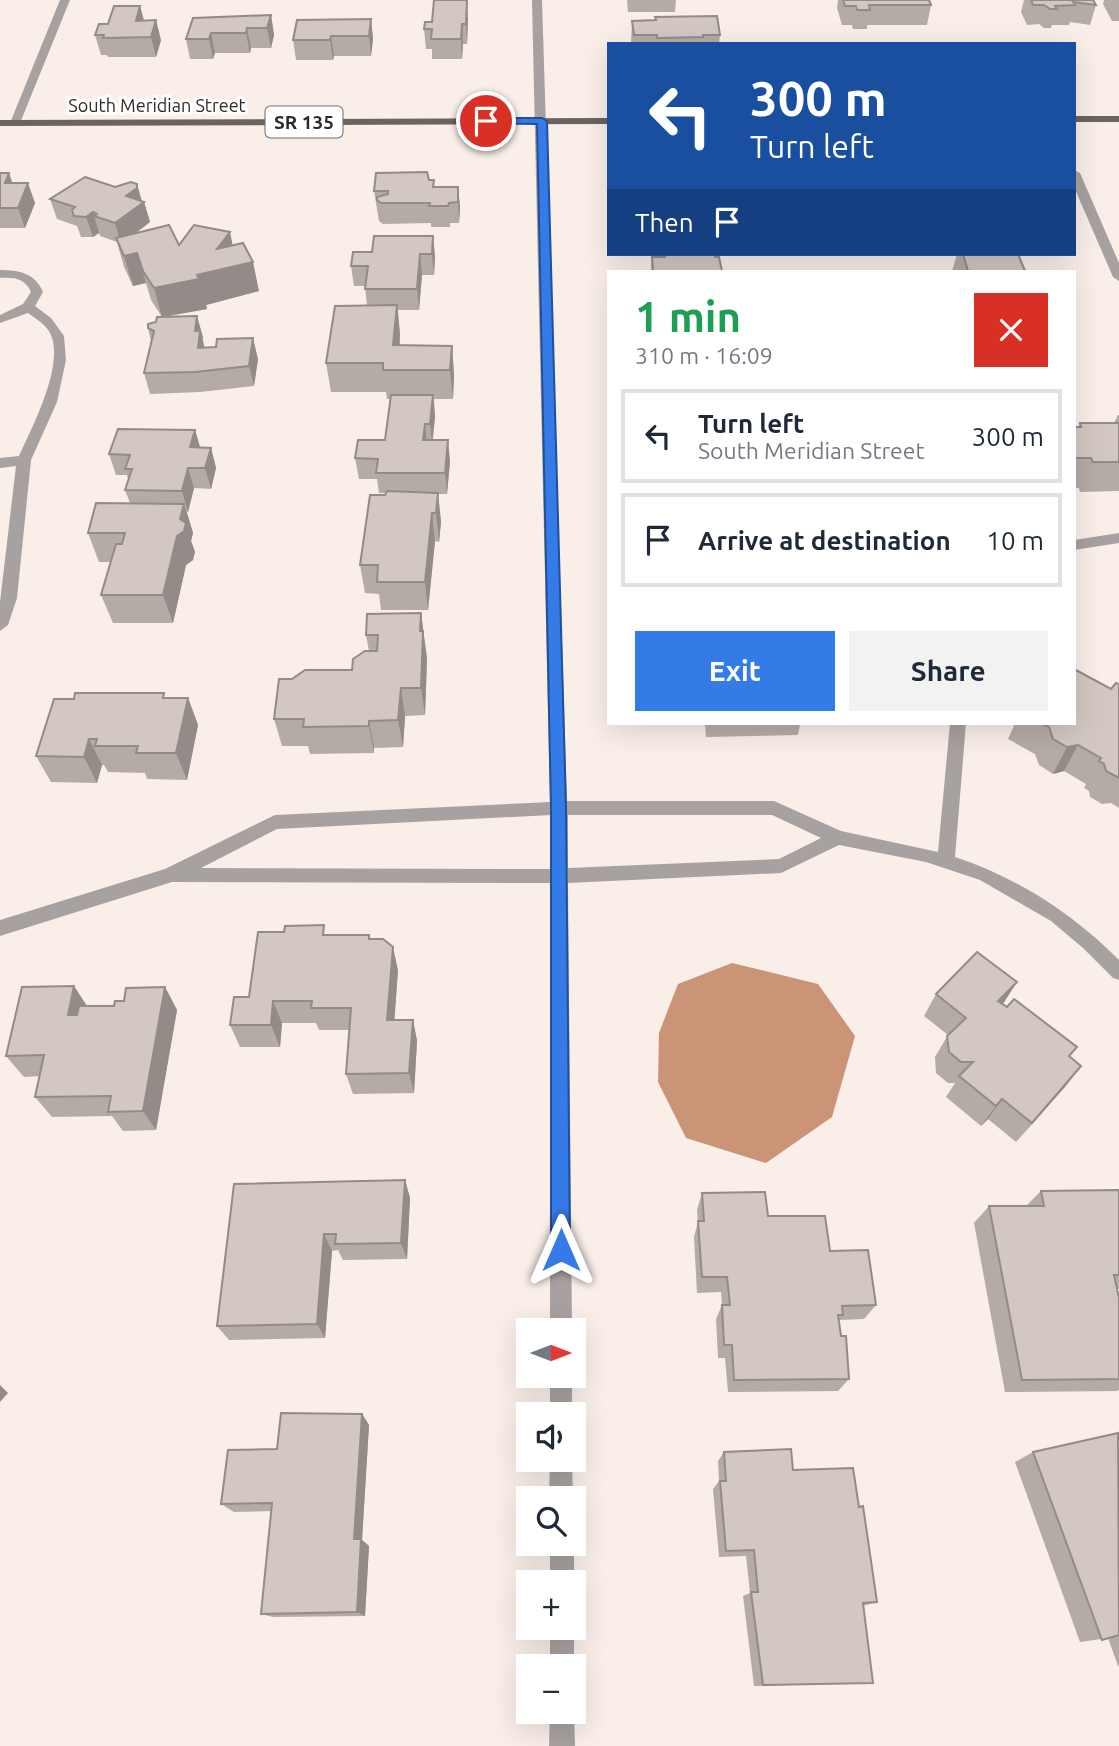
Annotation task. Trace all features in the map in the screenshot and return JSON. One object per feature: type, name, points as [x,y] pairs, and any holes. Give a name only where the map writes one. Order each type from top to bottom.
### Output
[{"type":"main road","points":[[1076,120],[1119,119]]},
{"type":"main road","name":"South Meridian Street","points":[[0,123],[607,121]]},
{"type":"street","points":[[15,123],[65,0]]},
{"type":"street","points":[[537,0],[559,808],[561,1318]]},
{"type":"street","points":[[1076,178],[1119,277]]},
{"type":"street","points":[[0,274],[23,276],[33,283],[37,292],[28,307],[0,318]]},
{"type":"street","points":[[0,625],[9,597],[24,460],[50,401],[60,360],[58,336],[47,321],[28,307]]},
{"type":"street","points":[[0,463],[24,460]]},
{"type":"street","points":[[1076,545],[1119,538]]},
{"type":"street","points":[[946,861],[958,725]]},
{"type":"street","points":[[0,928],[170,875],[275,822],[559,808],[774,808],[838,838],[946,861],[986,875],[1039,904],[1089,942],[1119,972]]},
{"type":"street","points":[[170,875],[559,876],[781,866],[838,838]]},
{"type":"street","points":[[562,1724],[562,1746]]},
{"type":"shaded area","points":[[732,963],[818,984],[855,1036],[832,1117],[766,1163],[686,1138],[658,1082],[659,1033],[678,984]]},
{"type":"building","points":[[434,0],[467,0],[466,24],[462,24],[461,39],[431,39],[432,29],[424,29],[425,22],[432,22]]},
{"type":"building","points":[[843,0],[929,0],[931,5],[869,5],[870,10],[857,10],[856,6],[845,6]]},
{"type":"building","points":[[1031,0],[1093,0],[1096,5],[1073,2],[1075,5],[1055,6],[1057,9],[1050,9],[1044,5],[1033,5]]},
{"type":"building","points":[[114,6],[140,6],[136,21],[156,20],[151,37],[103,38],[104,35],[95,35],[99,24],[108,24]]},
{"type":"building","points":[[271,15],[267,28],[247,28],[246,33],[211,33],[209,39],[186,39],[193,18]]},
{"type":"building","points":[[717,16],[720,35],[703,37],[657,38],[657,35],[634,35],[632,21],[656,20],[655,17]]},
{"type":"building","points":[[371,19],[369,36],[293,40],[297,20]]},
{"type":"building","points":[[427,172],[429,180],[434,180],[433,187],[458,187],[458,202],[449,203],[448,206],[429,206],[430,203],[381,203],[377,200],[377,197],[388,194],[388,191],[374,191],[376,173]]},
{"type":"building","points":[[0,173],[9,173],[5,183],[28,183],[18,208],[0,208]]},
{"type":"building","points":[[85,177],[115,187],[131,182],[137,184],[137,188],[126,196],[144,202],[115,223],[94,216],[97,214],[93,212],[86,217],[74,216],[72,210],[75,207],[50,199]]},
{"type":"building","points":[[169,225],[179,245],[194,225],[230,232],[217,249],[243,243],[253,262],[197,275],[199,279],[154,288],[143,271],[137,253],[124,256],[116,238]]},
{"type":"building","points":[[374,236],[433,236],[432,254],[420,254],[417,289],[365,289],[368,266],[351,266],[353,252],[372,252]]},
{"type":"building","points":[[715,256],[719,257],[722,270],[653,270],[652,257]]},
{"type":"building","points":[[964,256],[1019,256],[1025,270],[968,270]]},
{"type":"building","points":[[397,305],[393,345],[452,346],[450,370],[383,370],[383,363],[326,363],[335,306]]},
{"type":"building","points":[[197,316],[195,331],[200,331],[198,348],[216,347],[217,339],[253,338],[249,366],[195,372],[144,373],[154,331],[148,328],[148,324],[156,322],[157,317]]},
{"type":"building","points":[[391,395],[433,395],[430,424],[425,424],[423,440],[448,440],[445,473],[376,473],[378,459],[355,458],[358,440],[385,440]]},
{"type":"building","points":[[1080,423],[1119,423],[1119,462],[1093,462],[1091,458],[1076,458],[1076,427],[1081,427]]},
{"type":"building","points":[[118,429],[195,430],[190,447],[211,448],[205,468],[188,468],[182,491],[125,490],[132,469],[125,469],[130,455],[109,454]]},
{"type":"building","points":[[387,491],[438,493],[436,513],[432,513],[425,582],[377,582],[378,565],[360,565],[370,495],[385,495]]},
{"type":"building","points":[[96,503],[184,504],[180,519],[186,523],[184,531],[177,536],[163,595],[101,595],[116,544],[122,544],[125,533],[88,533]]},
{"type":"building","points":[[421,613],[421,688],[401,688],[398,720],[369,721],[369,726],[303,727],[304,719],[274,719],[279,679],[292,679],[305,670],[352,670],[353,659],[365,651],[377,651],[378,635],[366,635],[367,614]]},
{"type":"building","points":[[1076,670],[1111,689],[1116,683],[1119,684],[1119,778],[1106,771],[1104,764],[1099,761],[1101,758],[1078,745],[1067,747],[1053,739],[1049,727],[1044,725],[1076,725]]},
{"type":"building","points":[[75,693],[164,693],[163,698],[188,698],[176,753],[136,753],[138,746],[95,746],[97,739],[89,739],[84,757],[36,756],[54,699],[74,699]]},
{"type":"building","points":[[324,925],[323,935],[369,935],[369,939],[383,939],[393,947],[387,1020],[413,1020],[409,1073],[346,1074],[351,1008],[311,1008],[312,1001],[273,1001],[271,1025],[230,1025],[234,997],[249,997],[258,932],[284,932],[285,926]]},
{"type":"building","points":[[977,952],[1017,982],[998,1001],[1007,1007],[1014,999],[1077,1047],[1069,1056],[1081,1066],[1032,1123],[1002,1099],[996,1106],[959,1076],[973,1062],[961,1062],[949,1052],[947,1036],[966,1018],[936,994]]},
{"type":"building","points":[[74,986],[68,1015],[77,1015],[79,1006],[114,1006],[115,1001],[124,1001],[126,988],[165,987],[143,1111],[108,1112],[111,1096],[35,1097],[44,1055],[6,1056],[22,987]]},
{"type":"building","points":[[405,1180],[401,1243],[335,1244],[336,1234],[324,1234],[317,1324],[217,1326],[234,1184]]},
{"type":"building","points":[[1119,1190],[1119,1275],[1114,1275],[1119,1298],[1119,1379],[1022,1380],[989,1206],[1044,1206],[1041,1191]]},
{"type":"building","points":[[765,1192],[768,1216],[825,1216],[830,1251],[868,1250],[876,1305],[842,1306],[843,1315],[838,1315],[841,1336],[846,1336],[849,1379],[734,1380],[732,1345],[724,1345],[722,1305],[730,1305],[727,1277],[702,1277],[698,1221],[704,1221],[702,1193]]},
{"type":"building","points":[[281,1413],[362,1414],[354,1539],[361,1539],[357,1612],[261,1614],[272,1503],[221,1504],[228,1450],[277,1449]]},
{"type":"building","points":[[1118,1433],[1119,1635],[1102,1640],[1033,1452]]},
{"type":"building","points":[[791,1449],[793,1470],[853,1468],[859,1507],[863,1506],[877,1602],[863,1603],[873,1683],[763,1685],[751,1592],[758,1592],[754,1550],[726,1551],[720,1481],[726,1481],[724,1452]]},
{"type":"route","points":[[486,121],[542,121],[559,808],[561,1250]]}]
